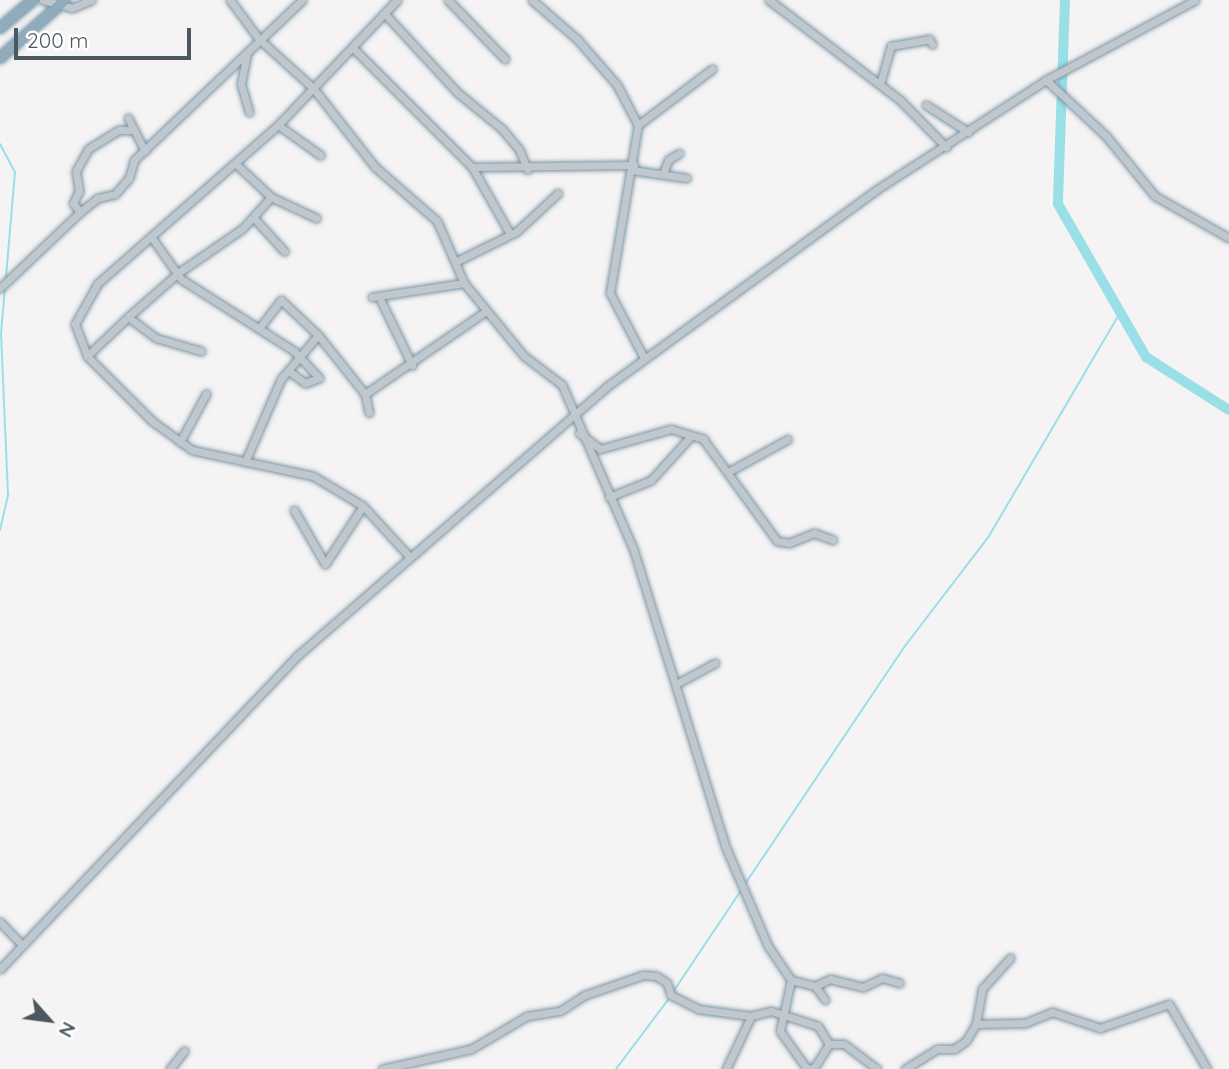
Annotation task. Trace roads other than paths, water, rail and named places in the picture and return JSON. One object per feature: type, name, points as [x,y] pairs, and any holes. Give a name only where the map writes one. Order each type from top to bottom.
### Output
[{"type":"highway","points":[[0,29],[33,0]]},
{"type":"highway","points":[[0,58],[62,3]]},
{"type":"street","points":[[43,0],[62,3],[72,8],[91,0]]},
{"type":"street","points":[[230,0],[259,39],[313,88],[375,167],[437,221],[464,284],[524,356],[553,373],[610,497],[678,683],[726,848],[768,946],[791,980],[814,986],[825,1000]]},
{"type":"street","points":[[0,288],[97,198],[115,194],[129,178],[134,160],[302,0]]},
{"type":"street","points":[[397,0],[278,125],[85,298],[75,324],[87,356],[180,442],[201,455],[313,476],[363,506],[408,555]]},
{"type":"street","points":[[447,0],[505,59]]},
{"type":"street","points":[[531,0],[578,39],[617,85],[638,125],[633,168],[610,293],[644,358]]},
{"type":"street","points":[[769,0],[880,84],[946,147]]},
{"type":"street","points":[[0,969],[253,700],[408,555],[644,358],[825,224],[1046,80],[1195,0]]},
{"type":"street","points":[[385,14],[458,93],[502,129],[519,149],[527,169]]},
{"type":"street","points":[[880,84],[891,46],[929,39],[932,44]]},
{"type":"street","points":[[353,48],[472,167],[509,232]]},
{"type":"street","points":[[247,52],[241,84],[249,112]]},
{"type":"street","points":[[638,125],[712,69]]},
{"type":"street","points":[[1046,80],[1106,136],[1154,196],[1229,238]]},
{"type":"street","points":[[926,105],[968,132]]},
{"type":"street","points":[[128,118],[145,151]]},
{"type":"street","points":[[278,125],[320,155]]},
{"type":"street","points":[[80,212],[72,203],[79,191],[76,171],[88,149],[118,130],[134,130]]},
{"type":"street","points":[[663,174],[668,160],[679,153]]},
{"type":"street","points":[[472,167],[527,169],[578,162],[633,168],[686,178]]},
{"type":"street","points":[[236,164],[271,197],[316,218]]},
{"type":"street","points":[[455,262],[536,217],[558,193]]},
{"type":"street","points":[[87,356],[178,273],[254,218],[271,197]]},
{"type":"street","points":[[254,218],[284,251]]},
{"type":"street","points":[[152,237],[191,287],[260,327],[296,357],[316,369],[318,378],[305,383],[289,371]]},
{"type":"street","points":[[412,365],[375,297],[464,284]]},
{"type":"street","points":[[260,327],[281,300],[318,335],[365,394],[369,413]]},
{"type":"street","points":[[365,394],[412,365],[486,311]]},
{"type":"street","points":[[128,317],[156,338],[201,351]]},
{"type":"street","points":[[296,357],[318,335]]},
{"type":"street","points":[[245,462],[267,407],[289,371],[298,363],[296,357]]},
{"type":"street","points":[[180,442],[206,394]]},
{"type":"street","points":[[579,433],[600,449],[671,429],[712,444],[727,472],[777,541],[789,543],[814,533],[833,540]]},
{"type":"street","points":[[610,497],[651,480],[690,437]]},
{"type":"street","points":[[727,472],[788,439]]},
{"type":"street","points":[[294,510],[325,564],[363,506]]},
{"type":"street","points":[[678,683],[715,663]]},
{"type":"street","points":[[0,922],[21,944]]},
{"type":"street","points":[[905,1069],[937,1049],[954,1049],[976,1024],[982,989],[1010,958]]},
{"type":"street","points":[[382,1069],[471,1049],[527,1016],[560,1011],[585,995],[643,975],[656,976],[667,983],[671,995],[698,1010],[751,1016],[782,1013],[818,1026],[829,1044]]},
{"type":"street","points":[[814,986],[830,979],[863,987],[882,978],[899,982]]},
{"type":"street","points":[[791,980],[780,1031],[807,1069],[829,1044],[844,1044],[877,1069]]},
{"type":"street","points":[[976,1024],[1025,1023],[1052,1012],[1100,1028],[1170,1004],[1208,1069]]},
{"type":"street","points":[[726,1069],[751,1016]]},
{"type":"street","points":[[170,1069],[184,1051]]},
{"type":"waterway","points":[[1065,0],[1058,204],[1146,357],[1229,410]]},
{"type":"waterway","points":[[0,144],[15,172],[6,278]]},
{"type":"waterway","points":[[0,530],[8,494],[1,333],[5,287]]},
{"type":"waterway","points":[[745,884],[905,646],[989,536],[1122,309]]},
{"type":"waterway","points":[[673,992],[742,889]]},
{"type":"waterway","points":[[616,1069],[670,997]]}]
